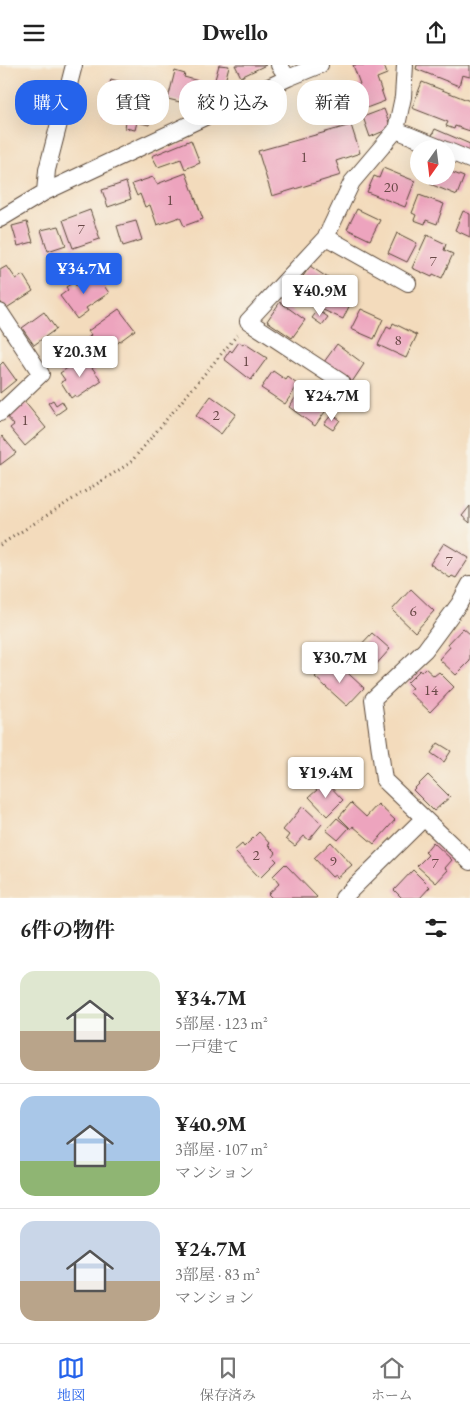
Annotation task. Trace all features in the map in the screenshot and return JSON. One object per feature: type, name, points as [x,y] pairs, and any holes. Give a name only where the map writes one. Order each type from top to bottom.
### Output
[{"type":"street","points":[[45,192],[47,170],[74,65]]},
{"type":"street","points":[[0,219],[45,192],[284,72],[320,65]]},
{"type":"street","points":[[341,382],[248,321],[326,237],[352,182],[396,130],[403,97],[405,65]]},
{"type":"street","points":[[396,130],[421,140]]},
{"type":"street","points":[[455,154],[470,160]]},
{"type":"street","points":[[326,237],[408,283]]},
{"type":"street","points":[[0,312],[41,374],[0,413]]},
{"type":"street","points":[[470,584],[459,604],[425,649],[373,699],[384,779],[470,862]]},
{"type":"street","points":[[343,898],[424,818]]},
{"type":"path","points":[[0,545],[130,463],[248,321]]},
{"type":"building","points":[[219,65],[229,66],[225,80],[215,80]]},
{"type":"building","points":[[235,65],[266,65],[241,77]]},
{"type":"building","points":[[353,65],[384,65],[387,74],[377,78],[385,101],[369,107],[369,80],[359,80]]},
{"type":"building","points":[[417,65],[470,65],[470,77],[462,75],[459,86],[416,69]]},
{"type":"building","points":[[175,71],[185,74],[184,77],[195,80],[179,80],[179,102],[169,99]]},
{"type":"building","points":[[422,82],[470,101],[470,131],[455,126],[454,129],[446,126],[448,122],[412,108]]},
{"type":"building","points":[[384,109],[391,128],[370,137],[366,125],[369,125],[369,115]]},
{"type":"building","points":[[125,125],[136,125],[135,130],[125,128]]},
{"type":"building","points":[[351,125],[360,153],[336,161],[341,175],[272,196],[258,151]]},
{"type":"building","points":[[435,129],[470,144],[470,153],[455,147],[455,140],[438,140],[431,137]]},
{"type":"building","points":[[191,140],[200,163],[185,169],[181,159],[158,167],[152,156]]},
{"type":"building","points":[[383,168],[410,179],[410,185],[413,185],[405,207],[367,192],[374,176],[379,178]]},
{"type":"building","points":[[186,173],[203,219],[184,226],[180,217],[157,225],[150,205],[145,207],[140,194],[137,196],[132,184],[153,177],[157,184]]},
{"type":"building","points":[[455,174],[464,177],[457,195],[432,185],[455,185]]},
{"type":"building","points":[[126,182],[131,199],[108,207],[102,190]]},
{"type":"building","points":[[419,195],[444,204],[437,224],[426,220],[425,224],[414,220],[416,215],[412,213]]},
{"type":"building","points":[[357,209],[380,220],[370,240],[347,229]]},
{"type":"building","points":[[90,210],[100,239],[73,248],[63,220]]},
{"type":"building","points":[[463,211],[470,214],[470,237],[455,230]]},
{"type":"building","points":[[136,221],[142,240],[123,246],[117,226]]},
{"type":"building","points":[[27,222],[33,242],[18,246],[12,226]]},
{"type":"building","points":[[59,226],[66,245],[48,251],[41,230]]},
{"type":"building","points":[[397,233],[417,243],[407,262],[388,253]]},
{"type":"building","points":[[427,235],[446,244],[444,250],[453,254],[442,278],[433,274],[432,277],[412,268]]},
{"type":"building","points":[[7,266],[16,279],[23,275],[33,291],[5,309],[0,301],[0,270]]},
{"type":"building","points":[[310,266],[328,278],[313,300],[295,288]]},
{"type":"building","points":[[107,273],[113,280],[108,284],[102,276]]},
{"type":"building","points":[[96,274],[109,293],[86,308],[88,311],[77,319],[60,296],[68,290],[66,287],[74,282],[76,286]]},
{"type":"building","points":[[331,288],[353,298],[343,319],[321,309]]},
{"type":"building","points":[[280,302],[305,320],[292,338],[267,321]]},
{"type":"building","points":[[119,309],[135,330],[104,353],[99,347],[94,351],[86,340],[91,335],[88,331]]},
{"type":"building","points":[[361,309],[383,319],[374,339],[351,329]]},
{"type":"building","points":[[318,310],[328,317],[322,325],[312,318]]},
{"type":"building","points":[[44,312],[56,329],[34,345],[22,328]]},
{"type":"building","points":[[393,323],[417,335],[406,358],[378,345],[387,327],[391,329]]},
{"type":"building","points":[[239,342],[243,345],[244,343],[267,358],[251,380],[224,359]]},
{"type":"building","points":[[337,344],[364,364],[352,382],[324,362]]},
{"type":"building","points":[[84,357],[102,381],[77,398],[75,395],[71,398],[61,382],[65,380],[60,373]]},
{"type":"building","points":[[3,362],[16,380],[0,393],[0,365]]},
{"type":"building","points":[[273,371],[286,380],[288,377],[298,385],[285,404],[261,388]]},
{"type":"building","points":[[303,387],[322,400],[320,404],[327,409],[315,426],[289,407]]},
{"type":"building","points":[[211,396],[236,414],[221,434],[196,416]]},
{"type":"building","points":[[53,400],[56,405],[62,401],[66,408],[56,415],[48,403]]},
{"type":"building","points":[[24,401],[46,428],[25,446],[10,428],[14,425],[6,416]]},
{"type":"building","points":[[332,414],[340,420],[333,430],[324,424]]},
{"type":"building","points":[[2,436],[16,453],[0,465],[0,438]]},
{"type":"building","points":[[470,506],[470,523],[462,516]]},
{"type":"building","points":[[444,543],[469,558],[456,578],[452,576],[450,578],[430,564]]},
{"type":"building","points":[[411,589],[434,611],[415,632],[392,610]]},
{"type":"building","points":[[463,628],[470,634],[470,661],[456,675],[439,659],[450,647],[448,644]]},
{"type":"building","points":[[372,633],[390,649],[373,668],[355,651]]},
{"type":"building","points":[[338,664],[364,688],[347,706],[315,677],[325,667],[331,671]]},
{"type":"building","points":[[425,668],[434,676],[439,672],[454,687],[430,712],[409,692],[412,688],[407,683],[420,670],[421,672]]},
{"type":"building","points":[[438,743],[451,751],[444,762],[431,753]]},
{"type":"building","points":[[428,775],[450,797],[434,811],[413,790]]},
{"type":"building","points":[[326,782],[343,800],[327,816],[309,797]]},
{"type":"building","points":[[351,803],[366,817],[378,804],[395,820],[374,844],[353,826],[351,829],[339,817]]},
{"type":"building","points":[[303,806],[322,824],[309,840],[304,836],[295,846],[286,839],[289,835],[283,830]]},
{"type":"building","points":[[337,818],[349,828],[338,840],[326,830]]},
{"type":"building","points":[[259,832],[276,853],[273,857],[277,861],[260,878],[234,851],[242,844],[244,847]]},
{"type":"building","points":[[331,842],[352,865],[337,878],[335,875],[332,877],[314,858]]},
{"type":"building","points":[[433,842],[452,860],[445,868],[448,870],[436,883],[417,866],[428,855],[425,852]]},
{"type":"building","points":[[285,864],[316,898],[272,898],[268,894],[279,884],[273,876]]},
{"type":"building","points":[[413,870],[430,887],[420,898],[402,898],[394,890]]}]
